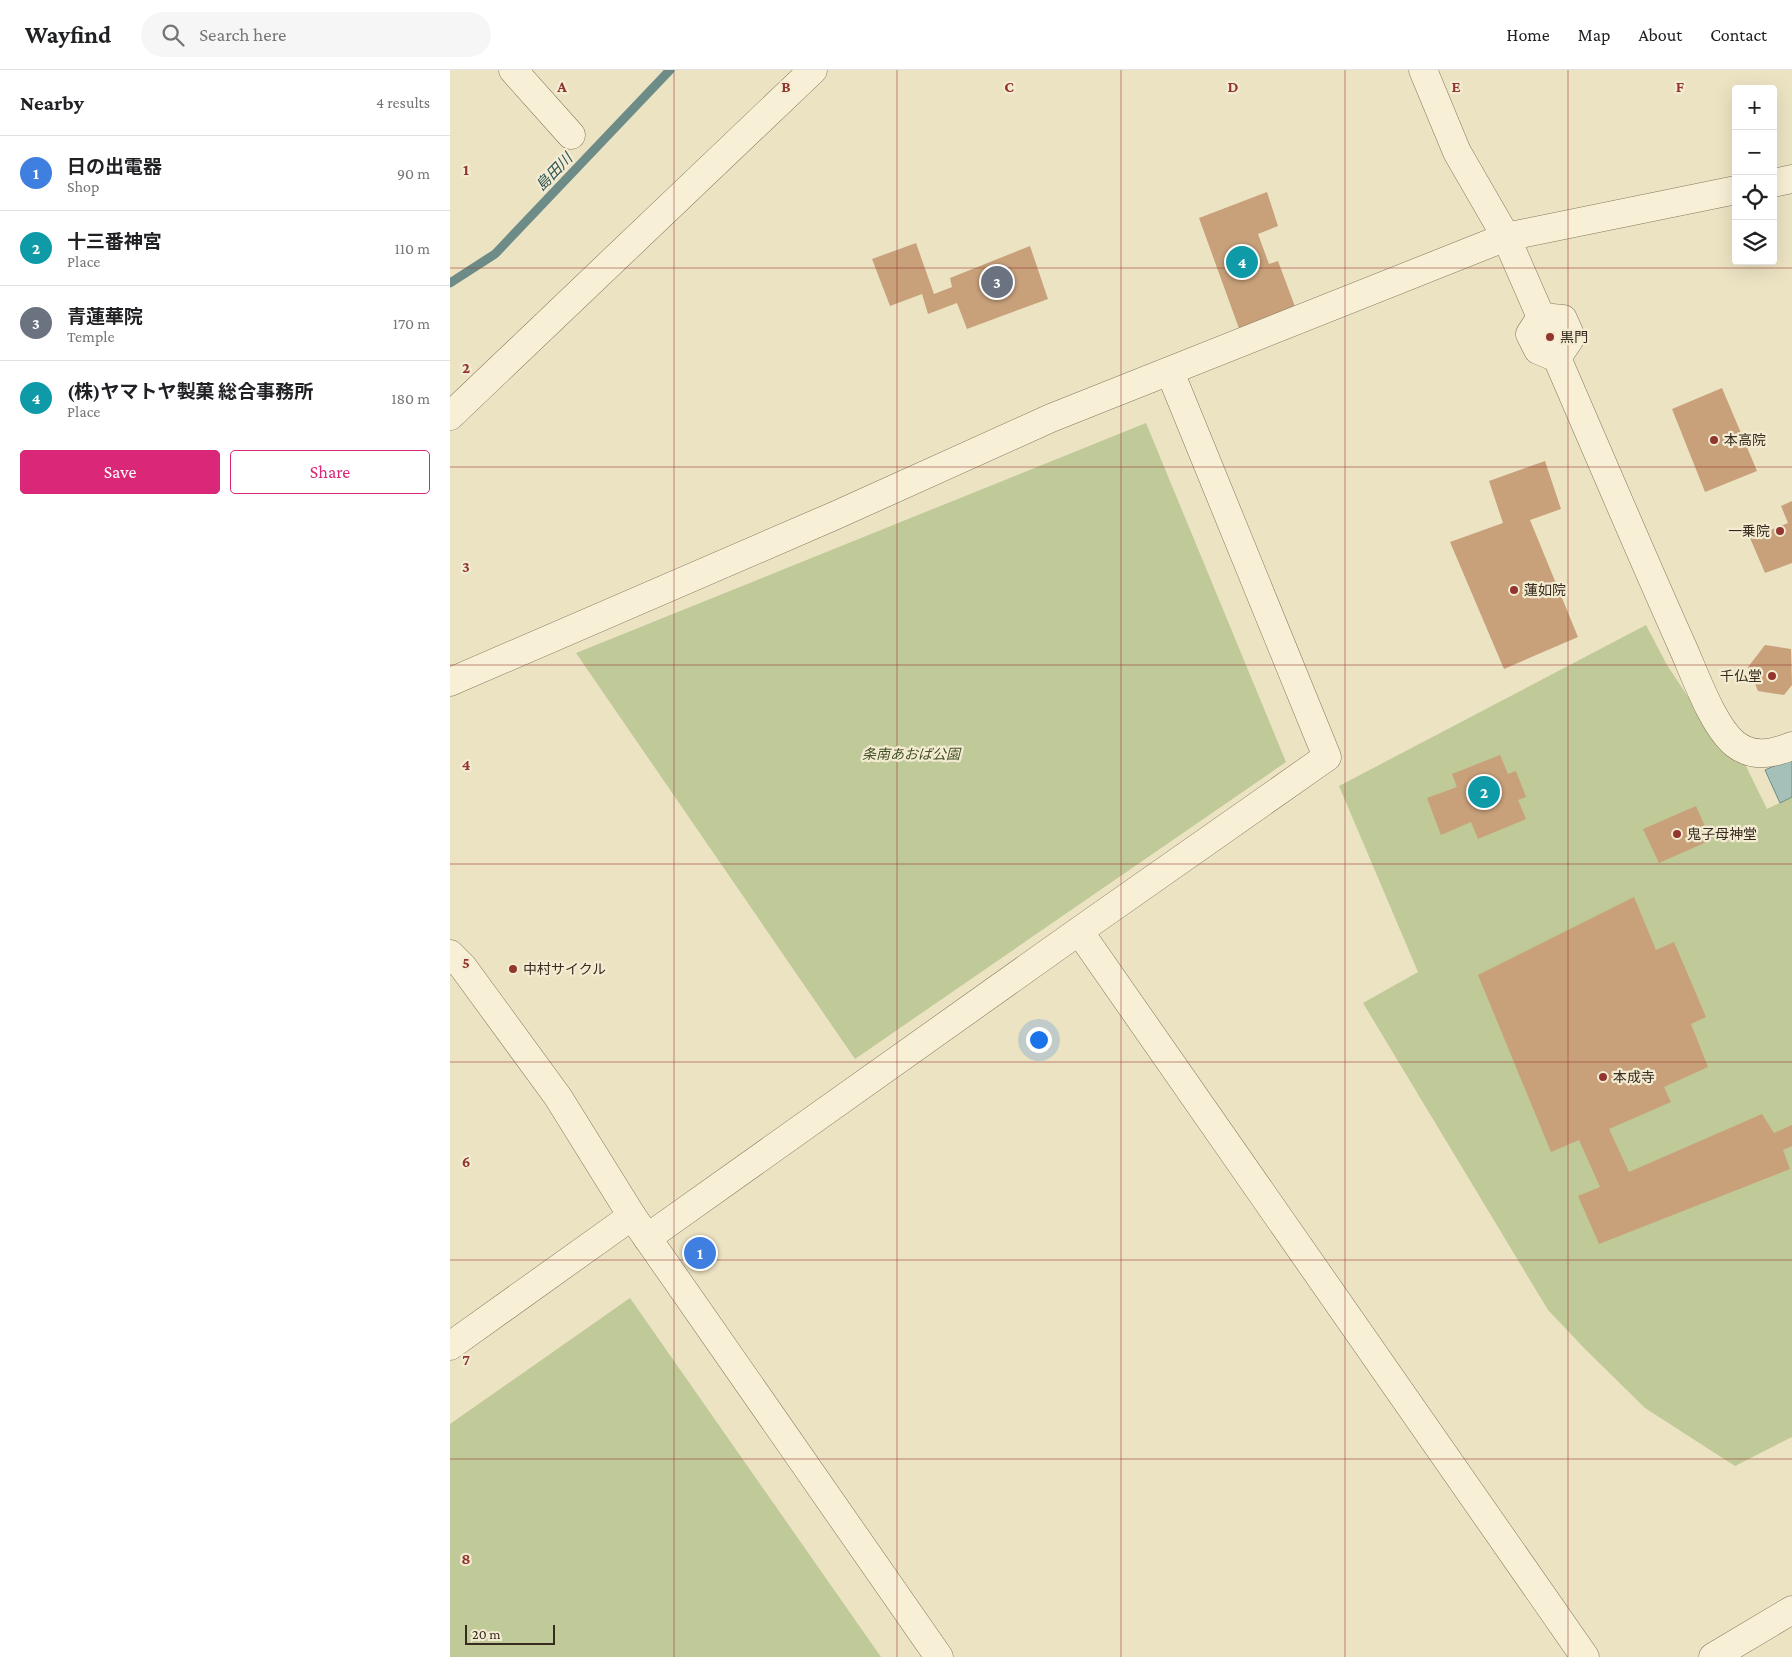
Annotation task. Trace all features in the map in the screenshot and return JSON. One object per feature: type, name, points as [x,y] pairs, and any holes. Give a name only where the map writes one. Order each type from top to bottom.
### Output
[{"type":"street","points":[[514,70],[571,135]]},
{"type":"street","points":[[450,416],[813,70]]},
{"type":"street","points":[[1423,70],[1457,152],[1506,238],[1540,317],[1530,334],[1538,350],[1557,358],[1719,726],[1736,744],[1754,754],[1767,754],[1792,746]]},
{"type":"street","points":[[1777,182],[1792,179]]},
{"type":"street","points":[[450,682],[834,516],[1051,418],[1506,238],[1732,191]]},
{"type":"street","points":[[647,1238],[1327,757],[1170,372]]},
{"type":"street","points":[[1079,931],[1585,1657]]},
{"type":"street","points":[[450,954],[463,967],[558,1097],[632,1216],[939,1657]]},
{"type":"street","points":[[450,1346],[632,1216]]},
{"type":"street","points":[[1713,1657],[1792,1610]]},
{"type":"green space","name":"条南あおば公園","points":[[1146,423],[1286,762],[855,1059],[576,653]]},
{"type":"green space","points":[[1646,625],[1667,665],[1698,712],[1744,762],[1767,809],[1792,797],[1792,1437],[1735,1466],[1645,1408],[1548,1310],[1363,1003],[1418,972],[1339,786]]},
{"type":"green space","points":[[630,1298],[881,1657],[450,1657],[450,1424]]},
{"type":"water","points":[[1792,758],[1792,797],[1780,803],[1765,770]]},
{"type":"building","points":[[1267,192],[1278,226],[1258,234],[1269,264],[1278,261],[1297,312],[1241,334],[1199,218]]},
{"type":"building","points":[[916,243],[934,294],[952,287],[950,278],[1030,246],[1048,299],[967,329],[957,303],[928,314],[922,294],[890,306],[872,259]]},
{"type":"building","name":"本高院","points":[[1722,388],[1757,471],[1705,492],[1672,409]]},
{"type":"building","name":"蓮如院","points":[[1545,461],[1561,509],[1530,520],[1578,637],[1504,669],[1450,542],[1503,523],[1489,481]]},
{"type":"building","name":"一乗院","points":[[1792,501],[1792,563],[1765,573],[1750,538],[1788,523],[1781,506]]},
{"type":"building","name":"千仏堂","points":[[1765,645],[1791,649],[1792,685],[1784,695],[1758,691],[1748,667]]},
{"type":"building","points":[[1500,755],[1508,774],[1516,771],[1526,797],[1518,800],[1526,819],[1478,839],[1471,822],[1441,835],[1427,798],[1457,787],[1452,774]]},
{"type":"building","name":"鬼子母神堂","points":[[1696,806],[1711,840],[1659,863],[1643,829]]},
{"type":"building","name":"本成寺","points":[[1634,897],[1656,950],[1674,942],[1706,1017],[1691,1024],[1708,1067],[1664,1087],[1671,1102],[1609,1129],[1629,1172],[1762,1114],[1774,1133],[1792,1125],[1792,1146],[1783,1150],[1790,1169],[1599,1244],[1578,1196],[1600,1187],[1579,1140],[1551,1152],[1478,975]]},
{"type":"waterway","name":"島田川","points":[[450,283],[495,254],[670,70]]},
{"type":"place","name":"(株)ヤマトヤ製菓 総合事務所","points":[[1242,262]]},
{"type":"place","name":"青蓮華院","points":[[997,282]]},
{"type":"place","name":"黒門","points":[[1550,337]]},
{"type":"place","name":"本高院","points":[[1714,440]]},
{"type":"place","name":"一乗院","points":[[1780,531]]},
{"type":"place","name":"蓮如院","points":[[1514,590]]},
{"type":"place","name":"千仏堂","points":[[1772,676]]},
{"type":"place","name":"十三番神宮","points":[[1484,792]]},
{"type":"place","name":"鬼子母神堂","points":[[1677,834]]},
{"type":"place","name":"中村サイクル","points":[[513,969]]},
{"type":"place","name":"本成寺","points":[[1603,1077]]},
{"type":"place","name":"日の出電器","points":[[700,1253]]}]
